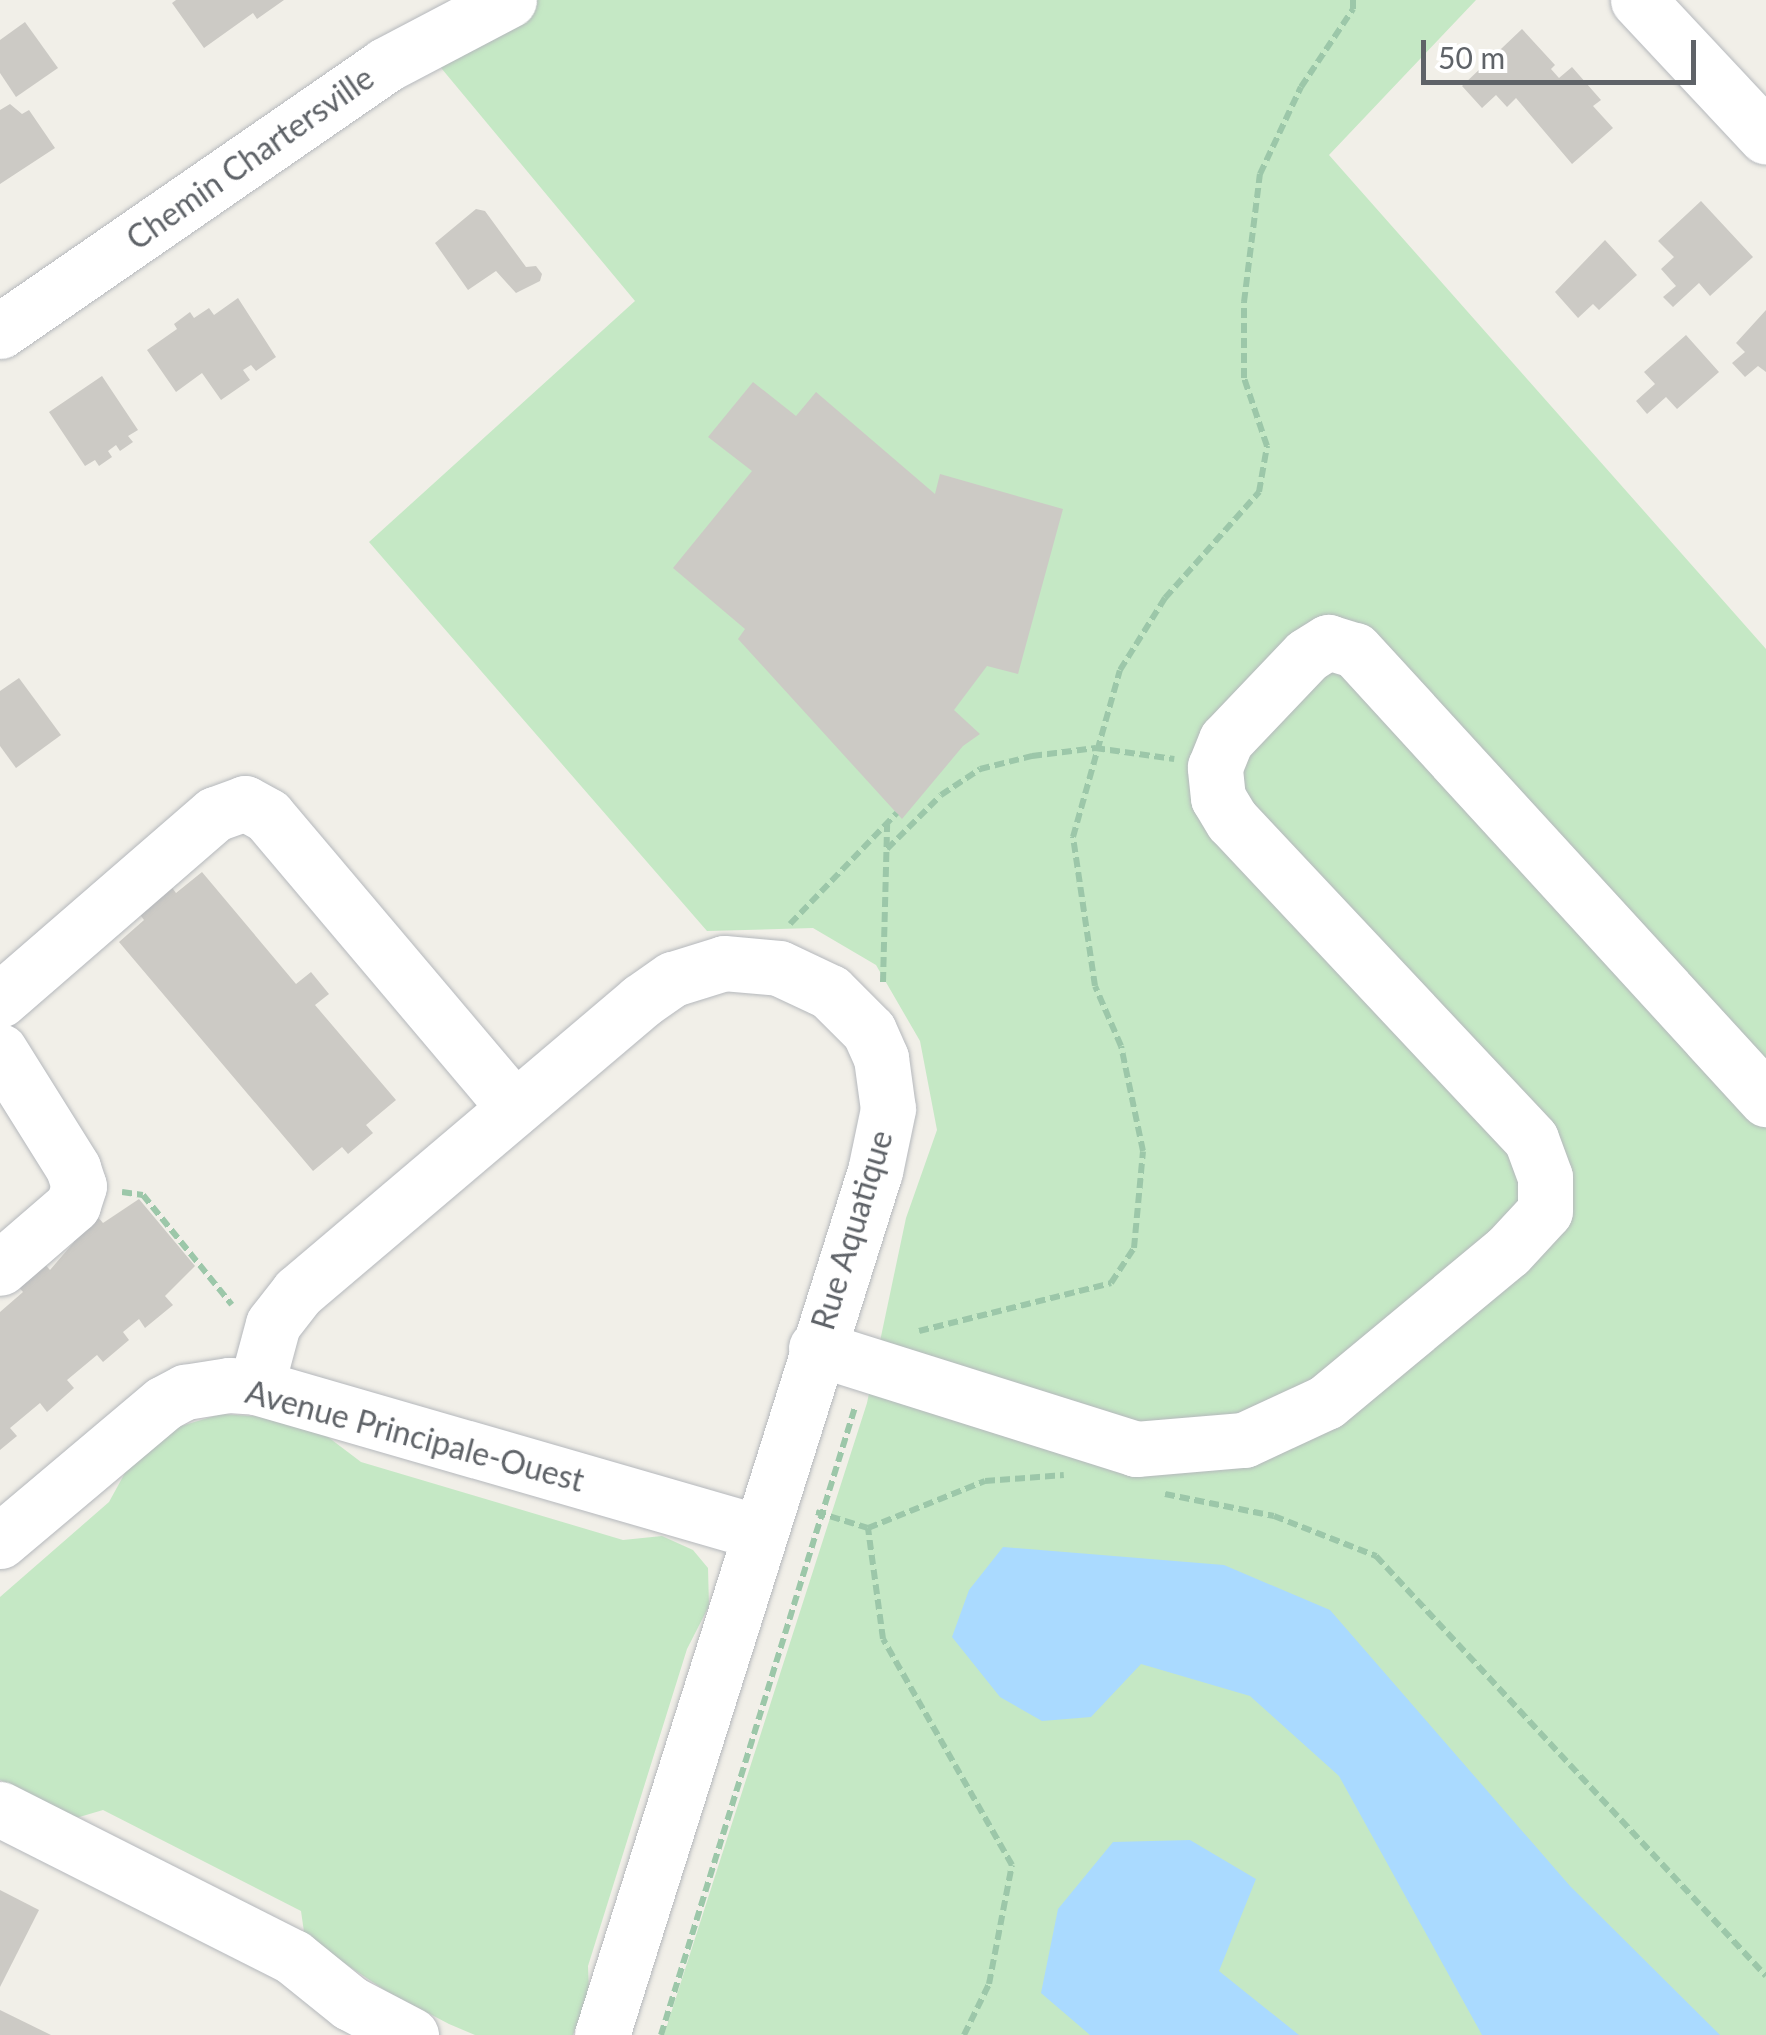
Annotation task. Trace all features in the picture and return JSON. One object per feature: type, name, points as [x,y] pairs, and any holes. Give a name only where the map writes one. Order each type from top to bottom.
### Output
[{"type":"street","name":"Chemin Chartersville","points":[[0,331],[385,65],[510,0]]},
{"type":"street","points":[[1638,0],[1766,137]]},
{"type":"street","points":[[816,1348],[1136,1449],[1244,1440],[1326,1402],[1508,1251],[1544,1211],[1545,1177],[1530,1140],[1232,822],[1218,798],[1215,767],[1226,740],[1306,655],[1328,642],[1346,644],[1766,1099]]},
{"type":"street","points":[[0,1000],[216,814],[245,804],[268,816],[515,1108]]},
{"type":"street","name":"Rue Aquatique","points":[[260,1366],[273,1324],[298,1292],[673,979],[724,963],[752,964],[803,976],[830,992],[869,1031],[881,1058],[888,1109],[884,1136],[602,2035]]},
{"type":"street","points":[[0,1051],[73,1168],[78,1186],[73,1204],[0,1268]]},
{"type":"street","name":"Avenue Principale-Ouest","points":[[0,1541],[164,1403],[260,1366],[758,1532]]},
{"type":"street","points":[[0,1810],[293,1958],[340,2019],[411,2035]]},
{"type":"path","points":[[661,2035],[869,1364],[896,1336],[1112,1283],[1134,1248],[1143,1151],[1121,1046],[1095,986],[1073,838],[1095,748],[1120,670],[1165,598],[1260,492],[1267,446],[1244,378],[1244,302],[1260,174],[1300,87],[1353,9],[1354,0]]},
{"type":"path","points":[[886,849],[941,795],[980,769],[1032,756],[1095,748],[1215,767]]},
{"type":"path","points":[[752,964],[897,813]]},
{"type":"path","points":[[881,1058],[888,824]]},
{"type":"path","points":[[78,1186],[143,1196],[260,1366]]},
{"type":"path","points":[[964,2035],[990,1984],[1012,1865],[882,1639],[868,1528],[985,1481],[1068,1475]]},
{"type":"path","points":[[1162,1494],[1274,1516],[1376,1556],[1766,1976]]},
{"type":"green space","points":[[509,0],[1476,0],[1329,155],[1766,649],[1766,2035],[664,2035],[867,1403],[906,1218],[937,1130],[920,1041],[876,965],[813,928],[707,931],[369,542],[635,301],[422,45]]},
{"type":"green space","points":[[221,1414],[268,1417],[324,1434],[361,1462],[623,1540],[662,1536],[693,1550],[708,1568],[709,1606],[687,1649],[588,1966],[589,1991],[573,2035],[475,2035],[449,2024],[386,1991],[314,1943],[304,1932],[301,1911],[103,1810],[76,1818],[0,1780],[0,1597],[109,1502],[126,1471],[178,1427]]},
{"type":"water","points":[[1003,1547],[1224,1565],[1330,1610],[1570,1886],[1720,2035],[1482,2035],[1339,1776],[1250,1696],[1141,1664],[1091,1717],[1042,1721],[1000,1697],[952,1637],[969,1590]]},
{"type":"water","points":[[1190,1840],[1256,1879],[1219,1971],[1299,2035],[1090,2035],[1041,1993],[1058,1909],[1113,1842]]},
{"type":"building","points":[[284,0],[257,19],[253,13],[204,48],[172,3]]},
{"type":"building","points":[[25,22],[58,68],[16,97],[0,73],[0,40]]},
{"type":"building","points":[[1522,29],[1555,65],[1551,69],[1559,78],[1572,67],[1601,100],[1593,106],[1613,128],[1572,164],[1516,98],[1507,107],[1496,95],[1482,108],[1462,86]]},
{"type":"building","points":[[10,104],[22,114],[29,110],[55,148],[0,184],[0,110]]},
{"type":"building","points":[[1701,201],[1753,257],[1710,296],[1699,283],[1673,307],[1663,297],[1676,286],[1661,269],[1674,257],[1658,241]]},
{"type":"building","points":[[476,209],[485,211],[526,267],[536,266],[542,274],[540,281],[516,293],[496,271],[468,290],[435,243]]},
{"type":"building","points":[[1605,240],[1637,275],[1599,310],[1593,304],[1578,318],[1555,292]]},
{"type":"building","points":[[238,298],[276,357],[256,371],[251,365],[243,370],[250,380],[221,400],[202,373],[176,392],[147,350],[177,329],[174,324],[190,312],[194,318],[209,308],[214,315]]},
{"type":"building","points":[[1766,310],[1766,372],[1758,366],[1745,377],[1732,363],[1745,352],[1736,343]]},
{"type":"building","points":[[1686,335],[1719,372],[1677,409],[1666,397],[1647,414],[1636,401],[1655,384],[1644,372]]},
{"type":"building","points":[[102,376],[138,430],[128,436],[133,442],[120,451],[116,445],[108,451],[112,457],[99,466],[95,460],[85,466],[49,412]]},
{"type":"building","points":[[753,382],[796,416],[816,392],[935,494],[940,474],[1063,509],[1018,674],[987,666],[954,710],[980,734],[963,746],[902,819],[738,639],[745,629],[673,568],[752,471],[708,437]]},
{"type":"building","points":[[19,678],[61,735],[16,768],[0,746],[0,691]]},
{"type":"building","points":[[202,872],[296,984],[311,972],[329,994],[315,1005],[396,1100],[366,1125],[373,1133],[348,1154],[342,1147],[313,1171],[119,942],[144,920],[138,912],[170,885],[176,893]]},
{"type":"building","points":[[139,1199],[195,1266],[165,1296],[173,1305],[145,1328],[139,1319],[123,1332],[129,1340],[103,1362],[97,1355],[67,1380],[74,1388],[47,1412],[40,1403],[10,1428],[17,1436],[0,1450],[0,1312],[23,1292],[16,1284],[43,1262],[50,1270],[74,1242],[69,1239],[97,1216],[103,1223]]},
{"type":"building","points":[[0,1890],[39,1910],[0,1987]]},
{"type":"building","points":[[0,2010],[51,2035],[0,2035]]}]
